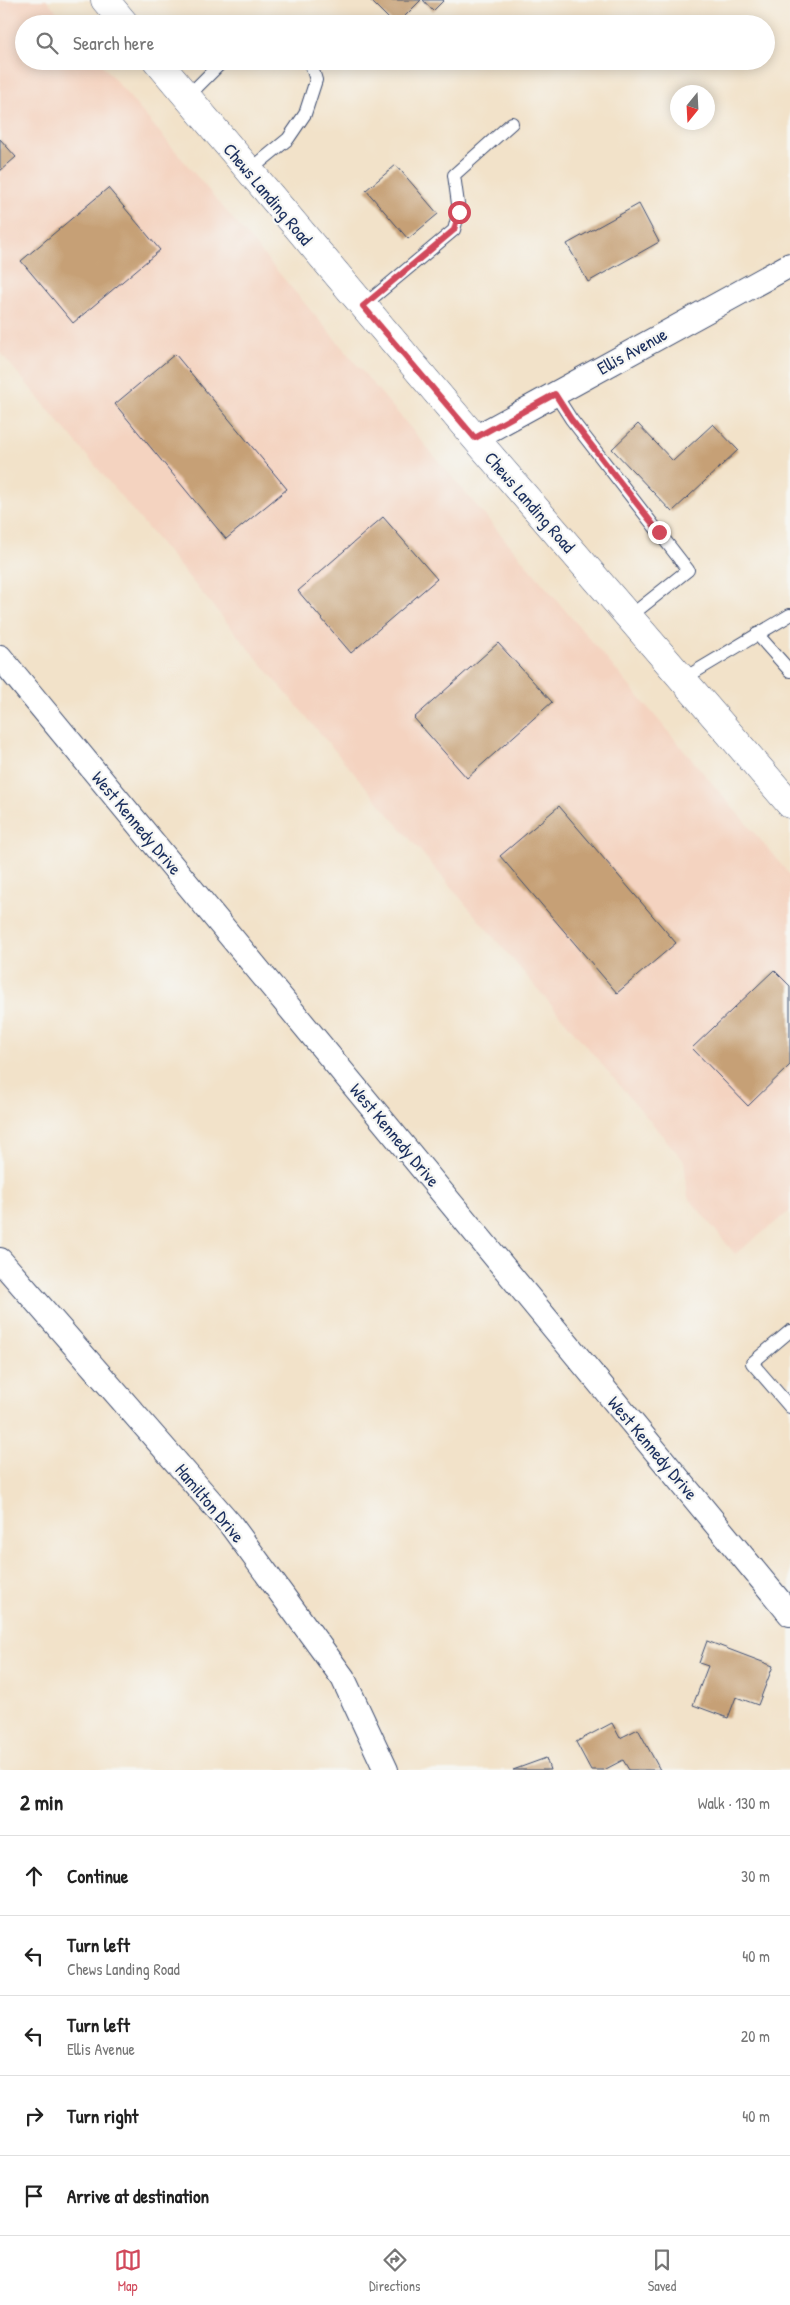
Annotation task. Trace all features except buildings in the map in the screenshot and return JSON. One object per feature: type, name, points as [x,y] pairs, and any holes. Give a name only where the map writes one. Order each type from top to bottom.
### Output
[{"type":"main road","points":[[105,0],[118,15]]},
{"type":"main road","name":"Chews Landing Road","points":[[164,70],[475,438],[790,804]]},
{"type":"street","name":"Ellis Avenue","points":[[475,438],[790,265]]},
{"type":"street","name":"West Kennedy Drive","points":[[0,657],[790,1614]]},
{"type":"street","name":"Hamilton Drive","points":[[0,1260],[231,1526],[343,1678],[386,1770]]},
{"type":"lane","points":[[187,97],[214,70]]},
{"type":"lane","points":[[249,170],[288,139],[305,114],[316,80],[313,70]]},
{"type":"lane","points":[[363,306],[454,230],[459,212],[454,176],[512,123]]},
{"type":"lane","points":[[555,394],[571,419],[688,570],[629,617]]},
{"type":"lane","points":[[682,679],[790,615]]},
{"type":"lane","points":[[757,634],[790,671]]},
{"type":"lane","points":[[790,1330],[752,1363],[790,1407]]},
{"type":"shaded area","points":[[0,0],[47,0],[60,15],[15,15],[15,70],[107,70],[790,875],[790,1211],[735,1254],[688,1197],[684,1161],[285,692],[0,352]]},
{"type":"route","points":[[459,212],[454,230],[363,306],[475,438],[555,394],[571,419],[659,532]]}]
